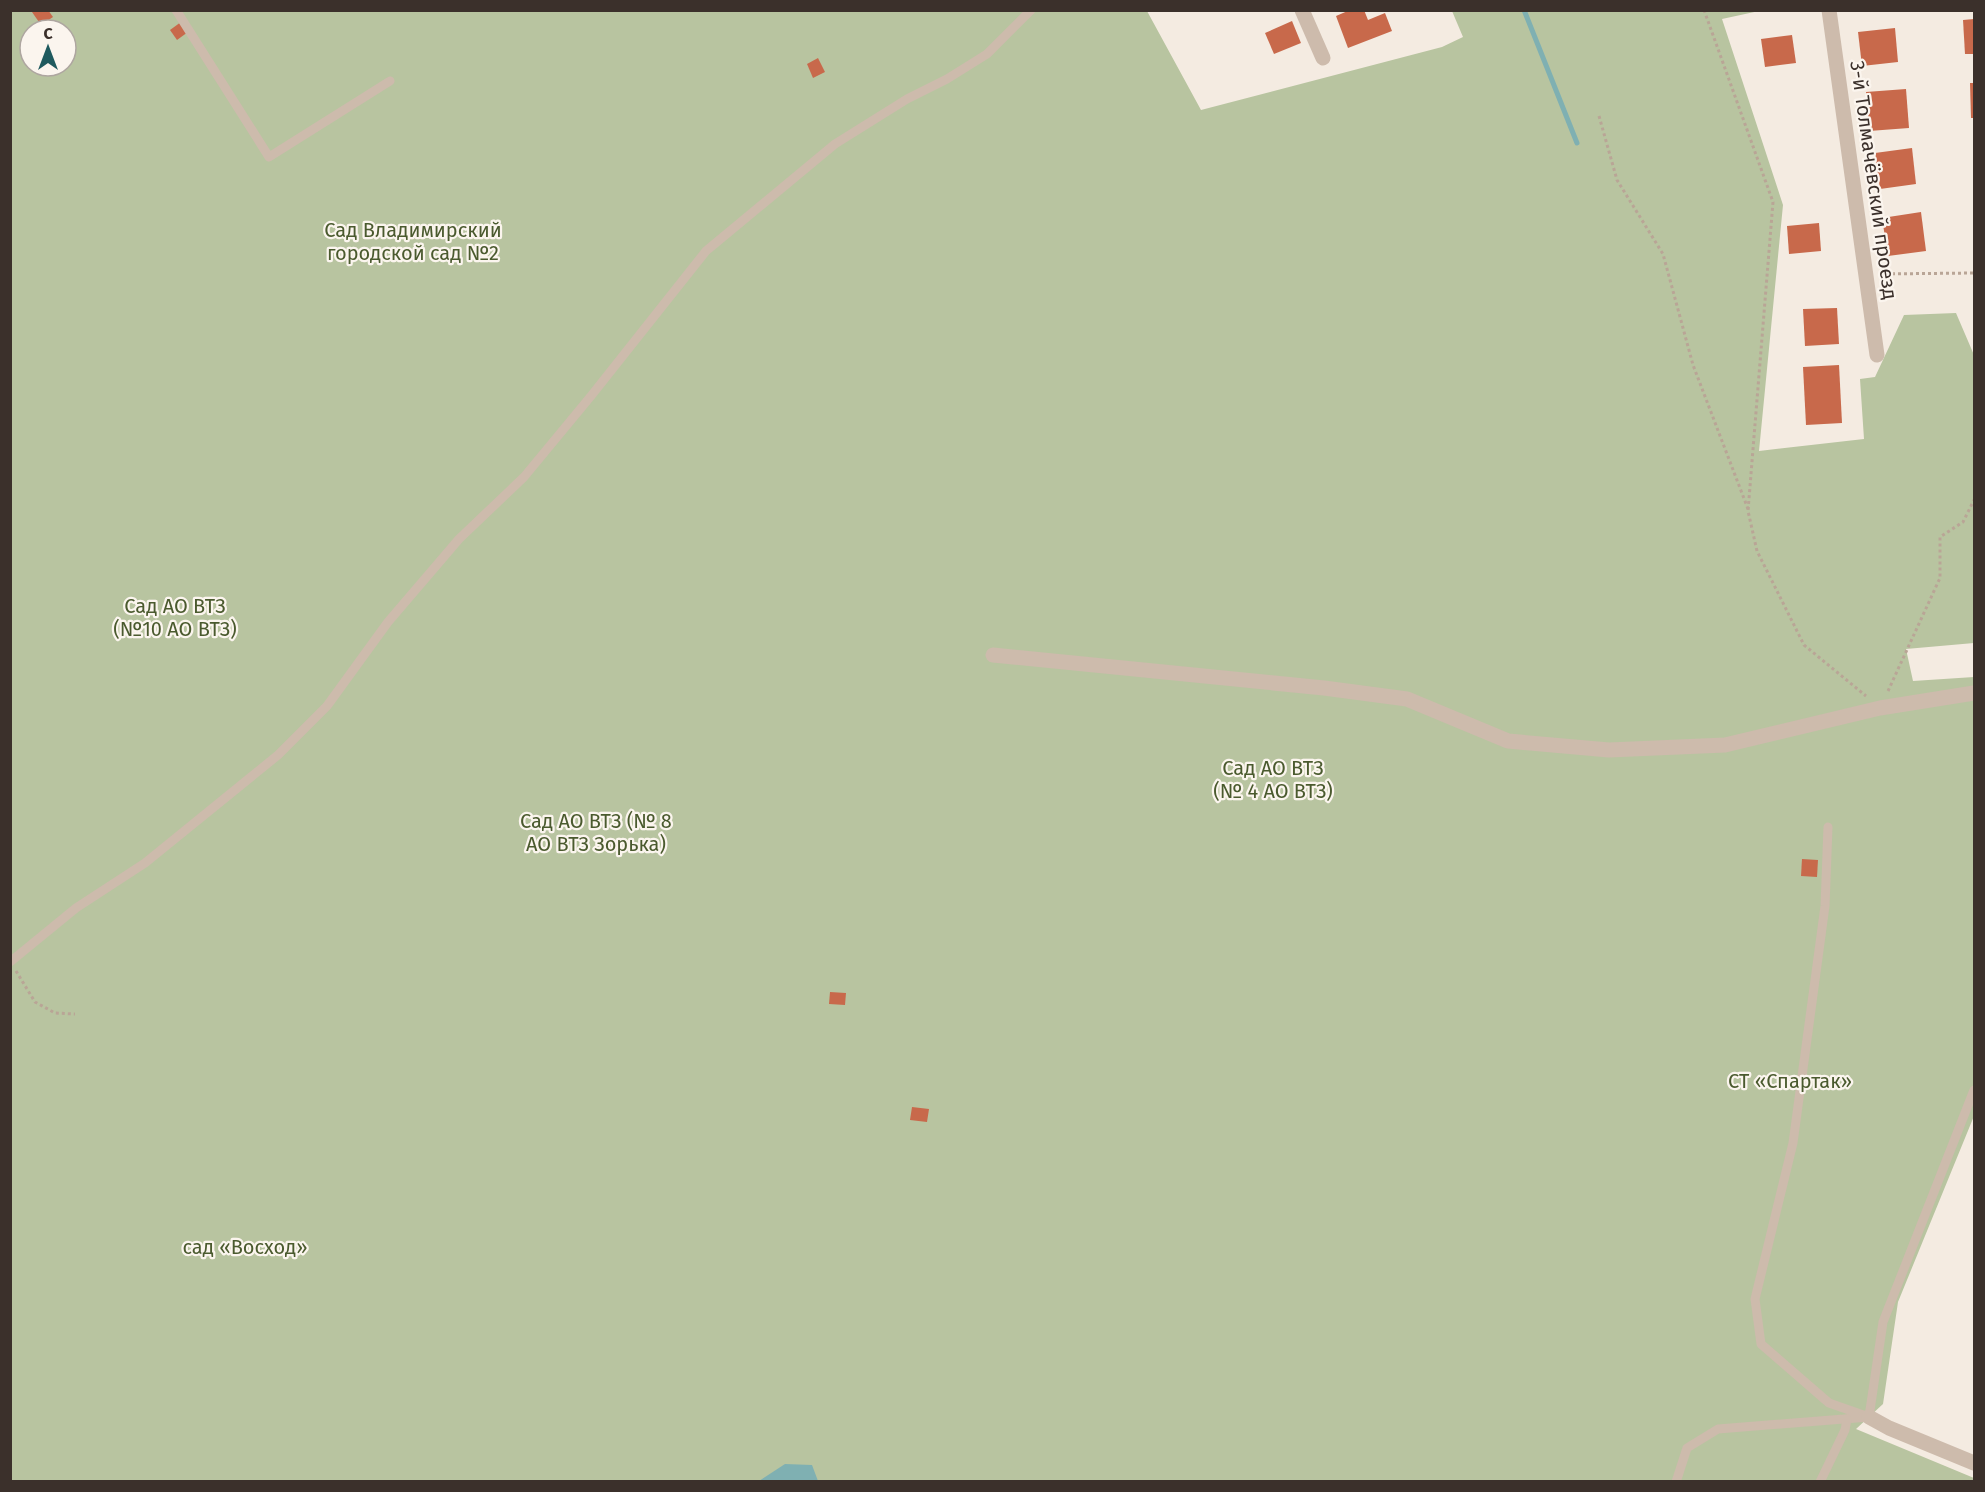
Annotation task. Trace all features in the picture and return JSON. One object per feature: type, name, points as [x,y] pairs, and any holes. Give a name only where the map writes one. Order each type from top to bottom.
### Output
[{"type":"street","points":[[1302,10],[1323,58]]},
{"type":"street","name":"3-й Толмачёвский проезд","points":[[1829,10],[1877,355]]},
{"type":"street","points":[[993,654],[1324,688],[1407,699],[1508,741],[1609,750],[1725,745],[1880,708],[1974,693]]},
{"type":"street","points":[[1869,1417],[1889,1428],[1974,1463]]},
{"type":"lane","points":[[176,10],[269,157],[390,81]]},
{"type":"lane","points":[[11,962],[76,908],[145,863],[278,755],[327,706],[388,622],[459,539],[524,477],[706,251],[835,144],[907,99],[947,79],[987,54],[1031,10]]},
{"type":"lane","points":[[1828,827],[1825,906],[1793,1143],[1755,1299],[1761,1344],[1829,1403],[1869,1417]]},
{"type":"lane","points":[[1869,1417],[1883,1322],[1974,1090]]},
{"type":"lane","points":[[1676,1482],[1687,1448],[1718,1429],[1869,1417]]},
{"type":"lane","points":[[1820,1482],[1845,1430],[1847,1419]]},
{"type":"path","points":[[1704,10],[1773,202],[1748,511]]},
{"type":"path","points":[[1599,116],[1617,180],[1663,254],[1693,365],[1748,511],[1757,551],[1804,645],[1880,708],[1940,578],[1940,537],[1963,522],[1974,500]]},
{"type":"path","points":[[1866,274],[1974,273]]},
{"type":"path","points":[[11,962],[22,984],[35,1002],[55,1013],[75,1014]]},
{"type":"green space","points":[[10,11],[1147,11],[1201,110],[1442,47],[1463,37],[1452,11],[1759,11],[1722,19],[1783,205],[1759,451],[1864,439],[1860,379],[1875,377],[1904,315],[1956,313],[1974,355],[1974,643],[1906,649],[1913,681],[1974,677],[1974,1116],[1898,1302],[1883,1404],[1856,1429],[1974,1478],[1974,1481],[11,1481]]},
{"type":"water","points":[[785,1464],[812,1465],[818,1481],[759,1481]]},
{"type":"building","points":[[33,10],[48,10],[53,17],[36,18]]},
{"type":"building","points":[[1350,10],[1364,10],[1368,20],[1385,13],[1392,31],[1348,48],[1336,16]]},
{"type":"building","points":[[1974,19],[1974,54],[1965,54],[1963,20]]},
{"type":"building","points":[[1292,21],[1301,43],[1274,54],[1265,33]]},
{"type":"building","points":[[181,22],[188,32],[177,40],[170,30]]},
{"type":"building","points":[[1895,28],[1898,62],[1862,66],[1858,32]]},
{"type":"building","points":[[1792,35],[1796,63],[1765,67],[1761,39]]},
{"type":"building","points":[[818,58],[825,72],[813,78],[807,64]]},
{"type":"building","points":[[1970,83],[1974,83],[1974,118],[1971,118]]},
{"type":"building","points":[[1906,89],[1909,128],[1869,131],[1866,92]]},
{"type":"building","points":[[1912,148],[1916,184],[1880,189],[1875,153]]},
{"type":"building","points":[[1921,212],[1926,251],[1888,256],[1882,218]]},
{"type":"building","points":[[1819,223],[1821,251],[1789,254],[1787,226]]},
{"type":"building","points":[[1837,308],[1839,344],[1805,346],[1803,309]]},
{"type":"building","points":[[1839,365],[1842,423],[1806,425],[1803,367]]},
{"type":"building","points":[[1802,859],[1818,860],[1817,877],[1801,876]]},
{"type":"building","points":[[830,992],[846,993],[845,1005],[829,1004]]},
{"type":"building","points":[[912,1107],[929,1109],[927,1122],[910,1120]]},
{"type":"waterway","points":[[1524,10],[1577,143]]},
{"type":"park label","name":"Сад Владимирский городской сад №2","points":[[413,242]]},
{"type":"park label","name":"Сад АО ВТЗ (№10 АО ВТЗ)","points":[[175,618]]},
{"type":"park label","name":"Сад АО ВТЗ (№ 4 АО ВТЗ)","points":[[1273,780]]},
{"type":"park label","name":"Сад АО ВТЗ (№ 8 АО ВТЗ Зорька)","points":[[596,832]]},
{"type":"park label","name":"СТ «Спартак»","points":[[1790,1081]]},
{"type":"park label","name":"сад «Восход»","points":[[245,1247]]}]
